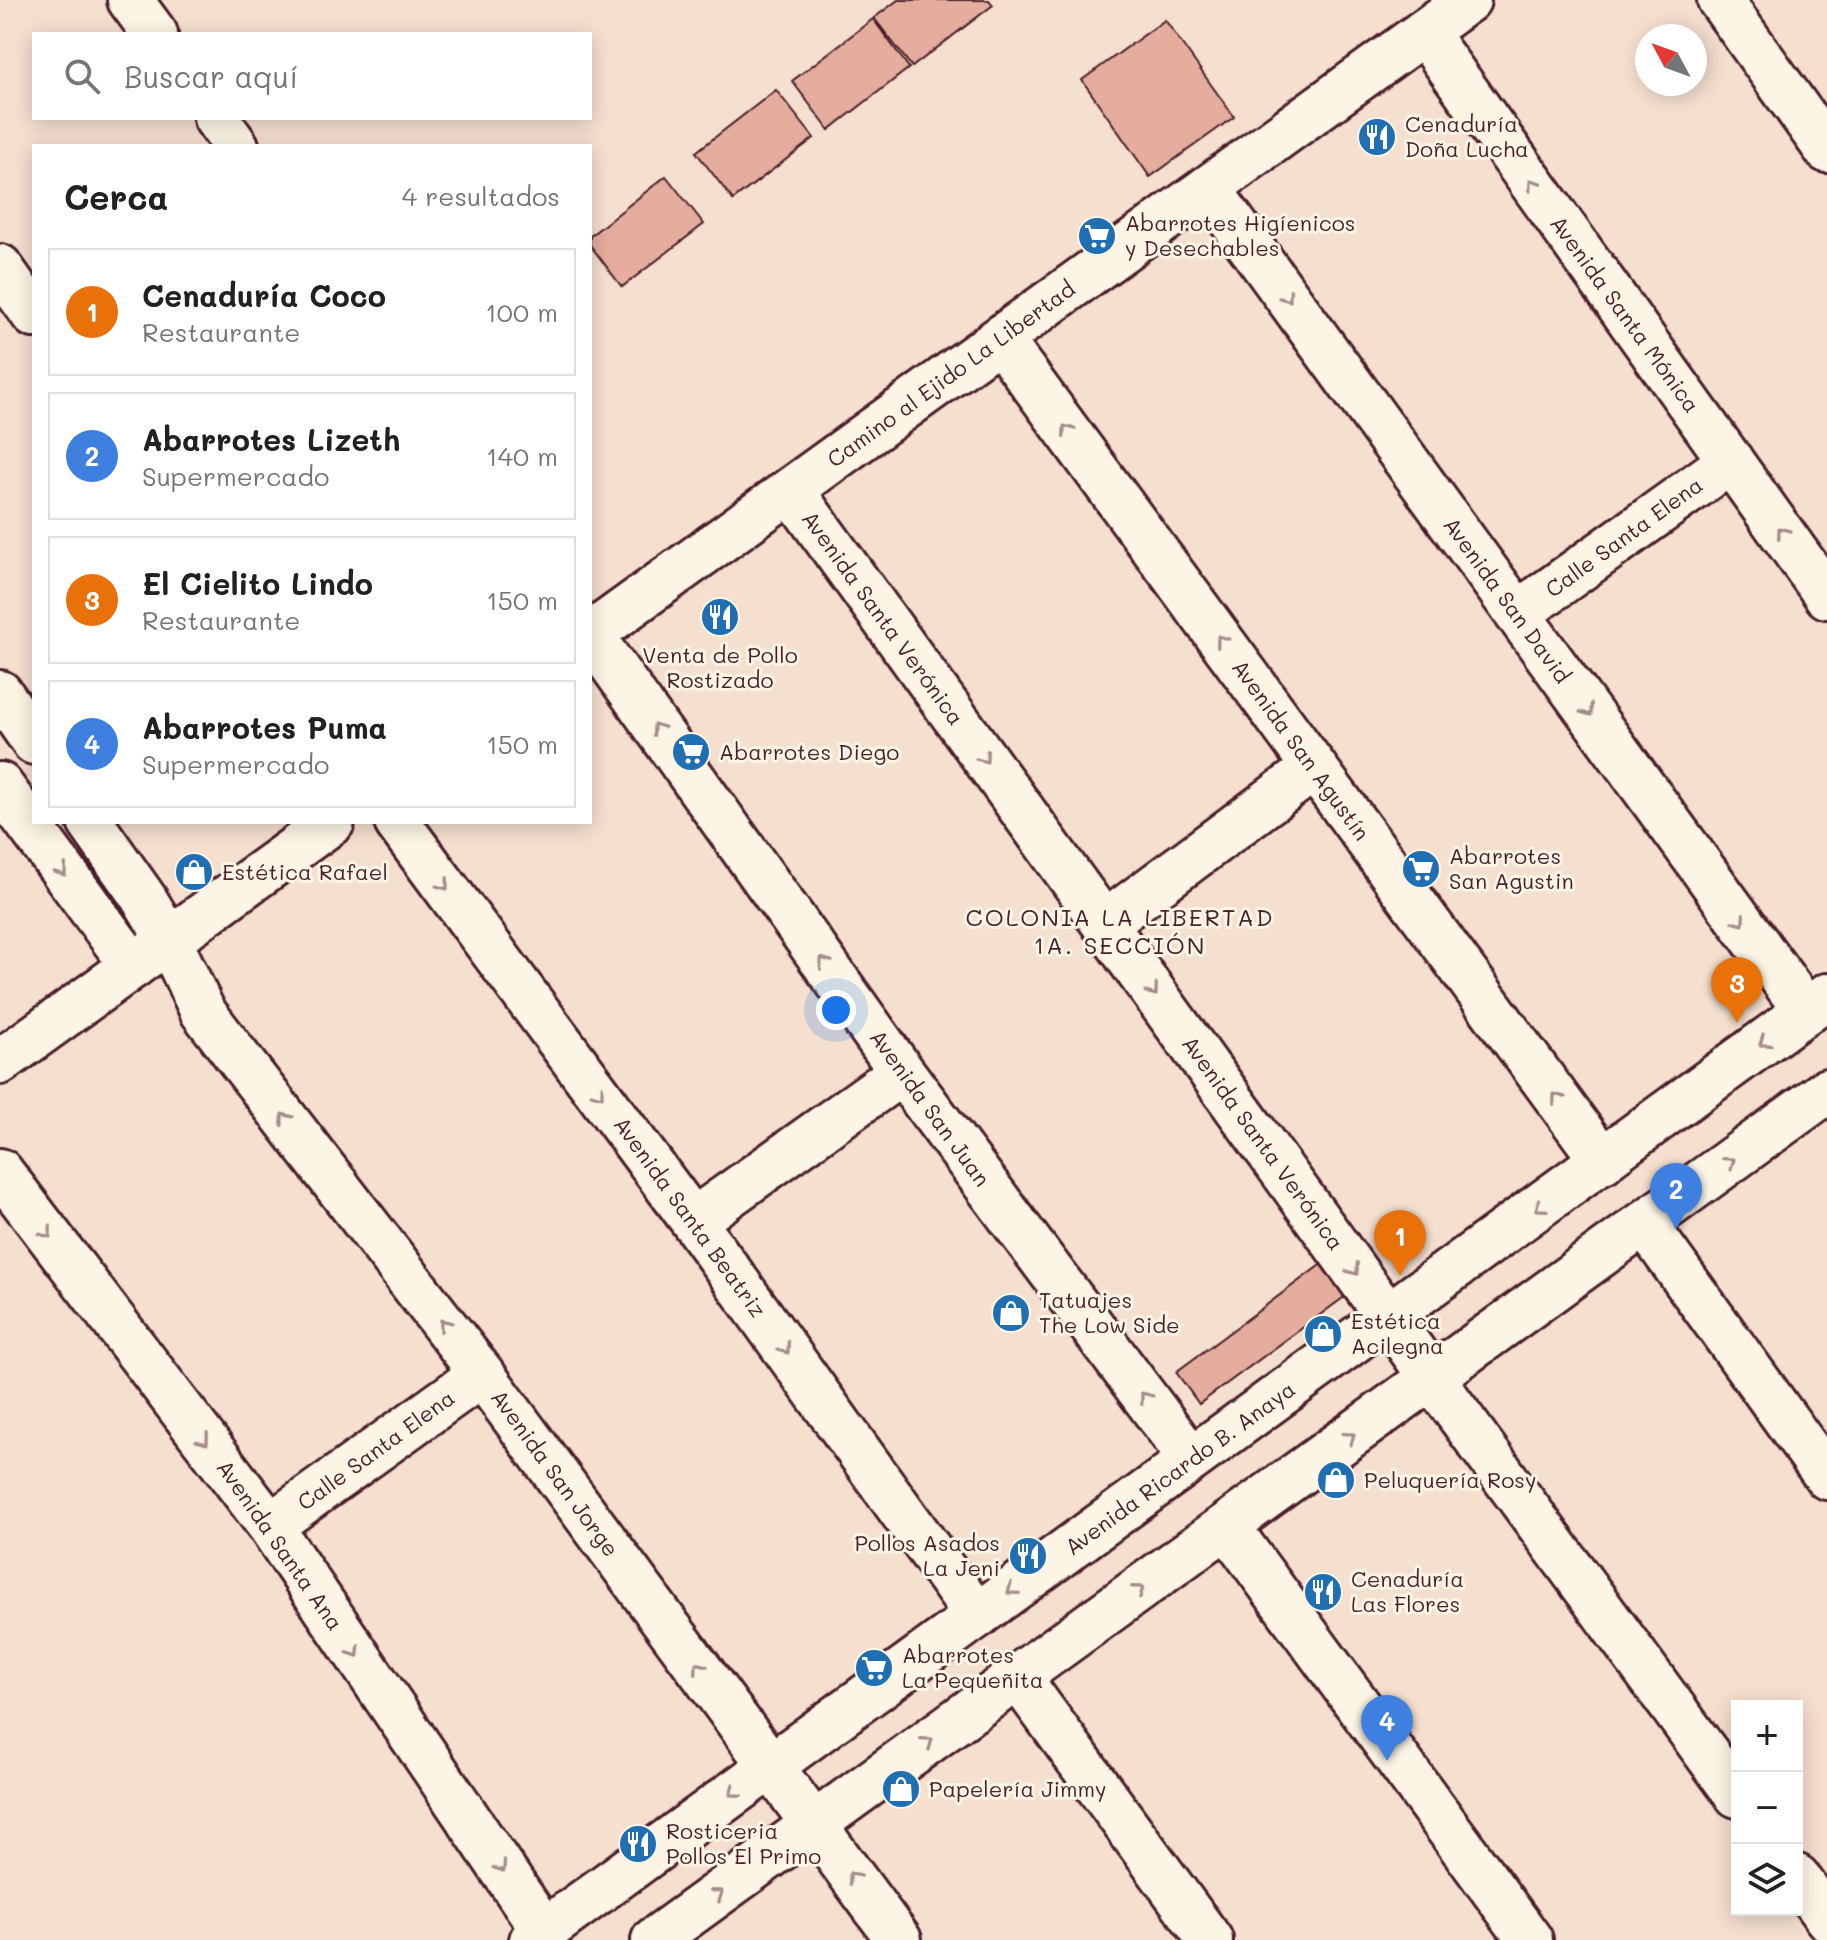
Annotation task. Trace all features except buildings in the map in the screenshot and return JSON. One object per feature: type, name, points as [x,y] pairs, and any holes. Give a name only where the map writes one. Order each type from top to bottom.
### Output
[{"type":"street","points":[[130,0],[154,32]]},
{"type":"street","name":"Camino al Ejido La Libertad","points":[[592,633],[1468,0]]},
{"type":"street","points":[[1720,0],[1827,150]]},
{"type":"street","name":"Avenida Santa Mónica","points":[[1424,32],[1827,596]]},
{"type":"street","points":[[217,120],[235,144]]},
{"type":"street","name":"Avenida San David","points":[[1208,188],[1517,614],[1816,1003]]},
{"type":"street","points":[[0,267],[32,312]]},
{"type":"street","name":"Avenida San Agustín","points":[[1000,339],[1603,1161]]},
{"type":"street","name":"Calle Santa Elena","points":[[1517,614],[1731,461]]},
{"type":"street","name":"Avenida Santa Verónica","points":[[791,490],[1731,1787]]},
{"type":"street","name":"Avenida San Juan","points":[[592,637],[902,1072],[1191,1459]]},
{"type":"street","points":[[0,693],[32,739]]},
{"type":"street","points":[[1104,924],[1314,768]]},
{"type":"street","name":"Avenida San Jorge","points":[[0,785],[133,966],[203,1012]]},
{"type":"street","name":"Avenida San Jorge","points":[[91,824],[169,940],[203,1012],[482,1374],[899,1940]]},
{"type":"street","points":[[0,1062],[329,824]]},
{"type":"street","name":"Avenida Santa Beatriz","points":[[398,824],[693,1221],[977,1616]]},
{"type":"street","name":"Avenida Ricardo B. Anaya","points":[[544,1938],[771,1765],[1816,1003]]},
{"type":"street","points":[[693,1221],[902,1072]]},
{"type":"street","points":[[654,1940],[1827,1091]]},
{"type":"street","name":"Avenida Santa Ana","points":[[0,1171],[270,1526],[544,1938]]},
{"type":"street","points":[[1645,1224],[1827,1477]]},
{"type":"street","name":"Calle Santa Elena","points":[[270,1526],[482,1374]]},
{"type":"street","points":[[1227,1526],[1530,1940]]},
{"type":"street","points":[[1018,1677],[1210,1940]]},
{"type":"street","points":[[1803,1885],[1827,1918]]},
{"type":"place","name":"Cenaduría Doña Lucha","points":[[1377,137]]},
{"type":"place","name":"Abarrotes Higíenicos y Desechables","points":[[1097,236]]},
{"type":"place","name":"Venta de Pollo Rostizado","points":[[720,617]]},
{"type":"place","name":"Abarrotes Diego","points":[[691,752]]},
{"type":"place","name":"Abarrotes San Agustin","points":[[1421,869]]},
{"type":"place","name":"Estética Rafael","points":[[194,872]]},
{"type":"place","name":"El Cielito Lindo","points":[[1737,1023]]},
{"type":"place","name":"Abarrotes Lizeth","points":[[1676,1229]]},
{"type":"place","name":"Cenaduría Coco","points":[[1400,1276]]},
{"type":"place","name":"Tatuajes The Low Side","points":[[1011,1313]]},
{"type":"place","name":"Estética Acilegna","points":[[1323,1334]]},
{"type":"place","name":"Peluquería Rosy","points":[[1336,1480]]},
{"type":"place","name":"Pollos Asados La Jeni","points":[[1028,1556]]},
{"type":"place","name":"Cenaduría Las Flores","points":[[1323,1592]]},
{"type":"place","name":"Abarrotes La Pequeñita","points":[[874,1668]]},
{"type":"place","name":"Abarrotes Puma","points":[[1387,1761]]},
{"type":"place","name":"Papelería Jimmy","points":[[901,1789]]},
{"type":"place","name":"Rosticeria Pollos El Primo","points":[[638,1844]]},
{"type":"district","name":"COLONIA LA LIBERTAD 1A. SECCIÓN","points":[[1120,932]]}]
